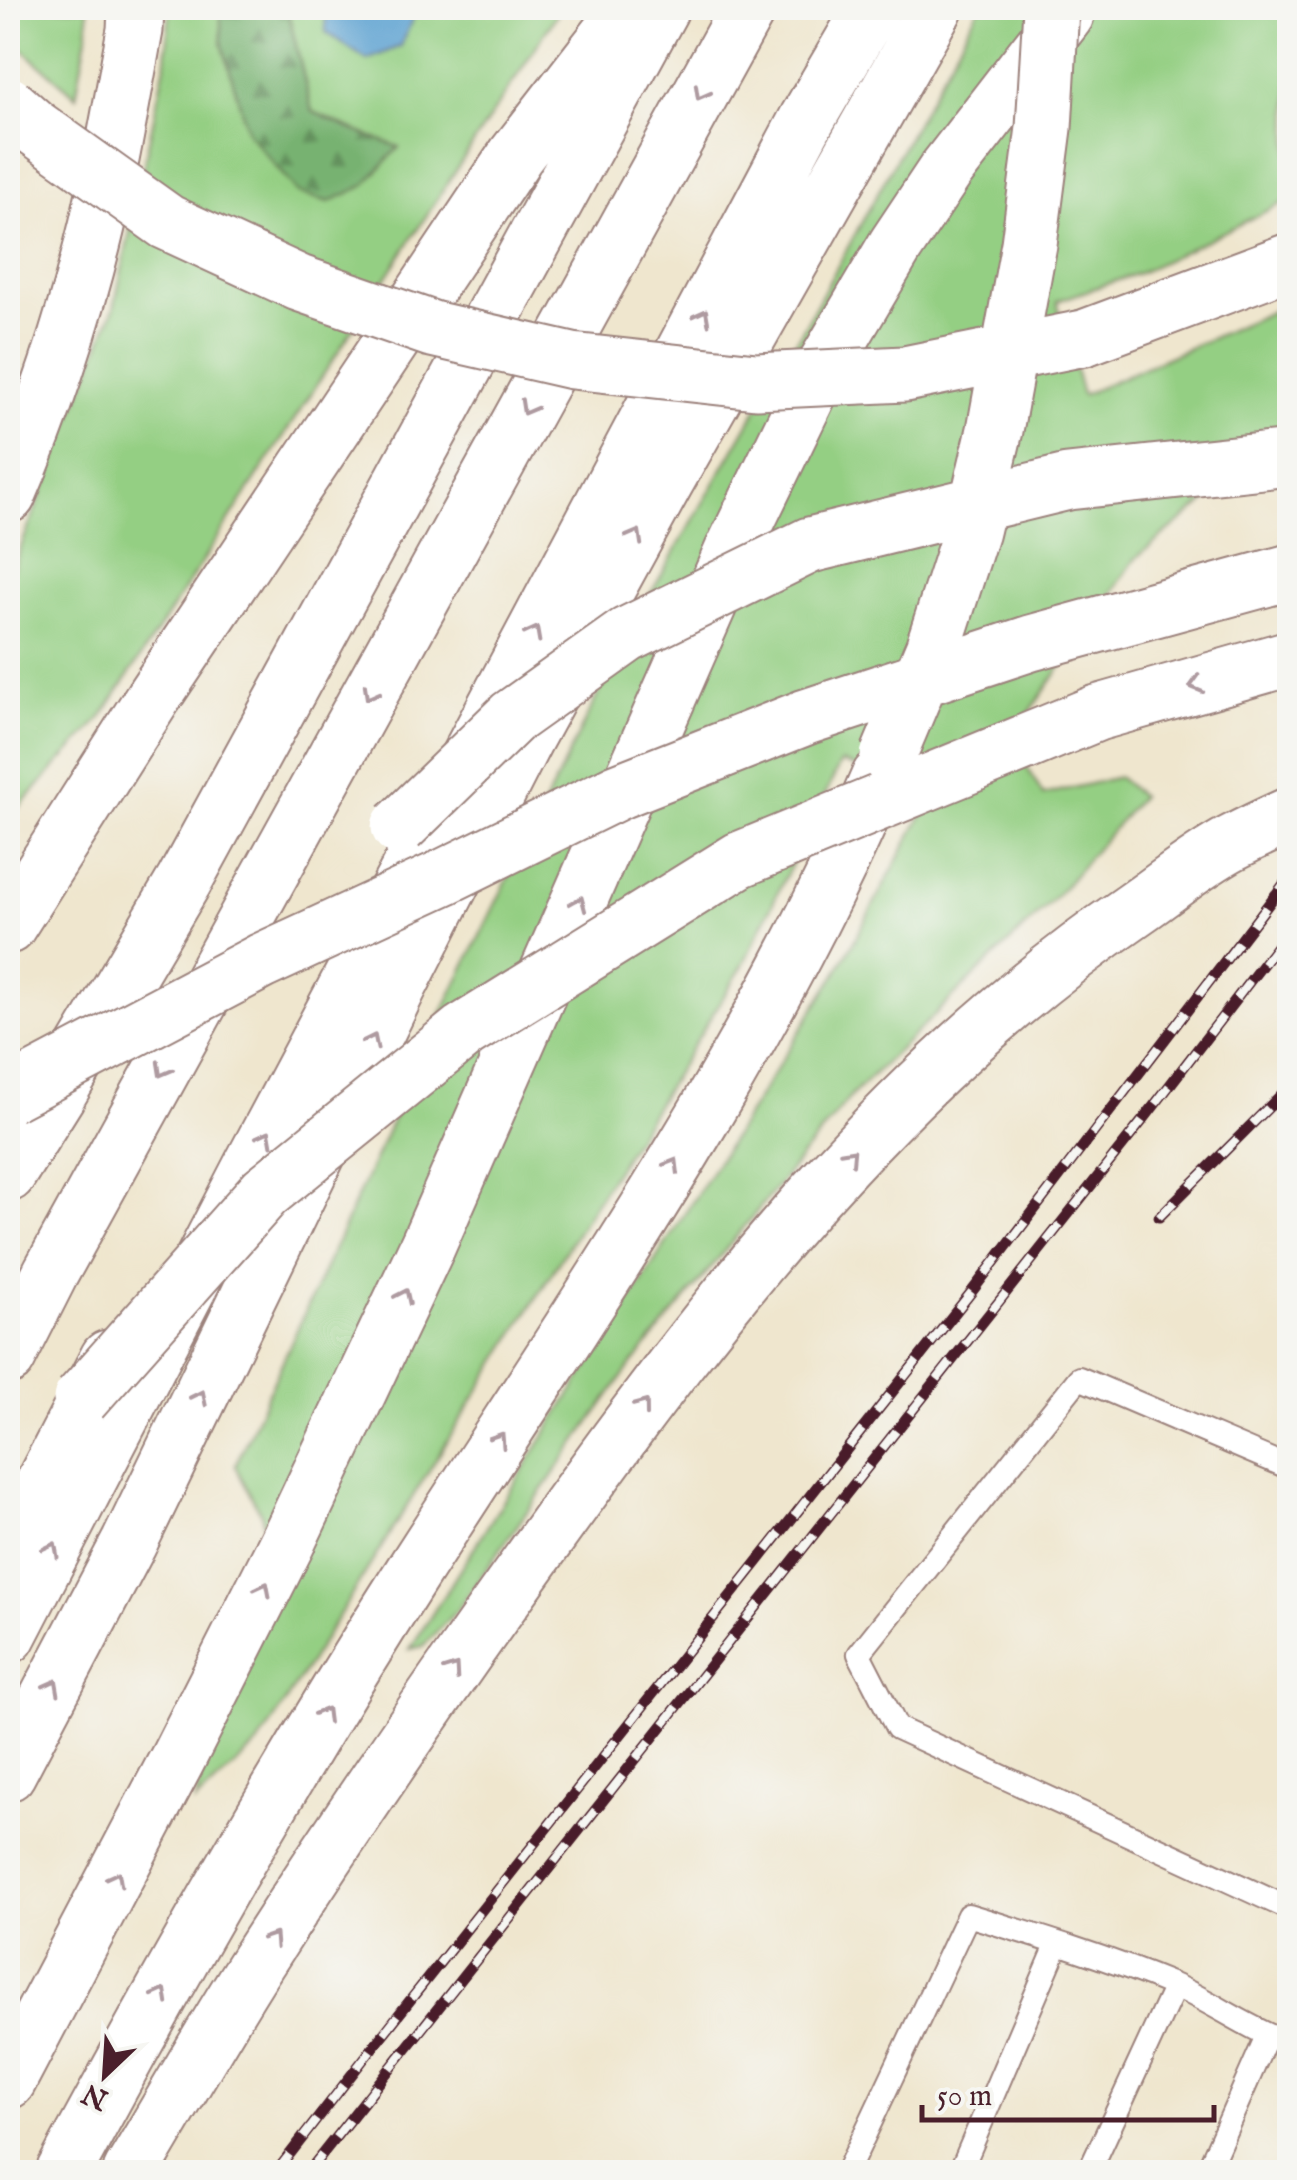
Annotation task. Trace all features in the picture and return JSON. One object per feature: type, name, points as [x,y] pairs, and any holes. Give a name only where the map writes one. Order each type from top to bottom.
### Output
[{"type":"highway","points":[[8,495],[40,414],[81,287],[98,222],[136,8]]},
{"type":"highway","points":[[8,926],[154,696],[516,155],[630,8]]},
{"type":"highway","points":[[8,1174],[184,880],[661,8]]},
{"type":"highway","points":[[8,1357],[51,1272],[748,8]]},
{"type":"highway","points":[[8,1636],[262,1145],[798,137],[872,8]]},
{"type":"highway","points":[[8,1773],[129,1543],[398,988],[526,737],[666,481],[935,8]]},
{"type":"highway","points":[[64,2172],[221,1887],[349,1672],[592,1296],[718,1092],[762,1015],[859,823],[932,650],[971,531],[996,430],[1029,244],[1044,128],[1051,8]]},
{"type":"highway","points":[[8,2081],[178,1758],[346,1420],[428,1246],[732,552],[811,389],[936,185],[1072,8]]},
{"type":"highway","points":[[8,104],[167,222],[299,283],[432,329],[572,362],[756,381],[904,374],[1084,338],[1290,261]]},
{"type":"highway","points":[[8,1551],[213,1157],[399,827],[512,717],[627,636],[810,544],[1068,482],[1290,458]]},
{"type":"highway","points":[[8,1095],[262,961],[636,784],[806,717],[1012,650],[1290,572]]},
{"type":"highway","points":[[8,1484],[266,1192],[464,1031],[739,860],[1097,714],[1290,658]]},
{"type":"highway","points":[[131,2172],[327,1854],[502,1600],[676,1362],[790,1223],[882,1120],[939,1065],[1072,952],[1230,844],[1290,816]]},
{"type":"lane","points":[[1290,1468],[1079,1378],[859,1654],[897,1728],[1290,1910]]},
{"type":"lane","points":[[847,2172],[968,1915],[1175,1986],[1266,2036],[1290,2044]]},
{"type":"lane","points":[[960,2172],[1058,1943]]},
{"type":"lane","points":[[1089,2172],[1175,1986]]},
{"type":"lane","points":[[1207,2172],[1266,2036]]},
{"type":"green space","points":[[8,8],[88,8],[88,31],[76,96],[8,37]]},
{"type":"green space","points":[[170,8],[561,8],[101,718],[8,819],[8,580],[114,308],[166,59]]},
{"type":"green space","points":[[220,8],[287,8],[312,111],[399,147],[364,186],[329,202],[298,193],[248,133],[222,43]]},
{"type":"green space","points":[[979,8],[1289,8],[1289,200],[1139,273],[1057,301],[1082,395],[1289,304],[1289,433],[1136,558],[1011,739],[1043,795],[1118,777],[1141,796],[1053,900],[851,1096],[625,1373],[459,1608],[423,1646],[410,1649],[836,974],[933,795],[841,762],[742,967],[259,1744],[195,1802],[215,1710],[274,1560],[261,1514],[235,1466],[426,1046],[627,635],[806,324]]},
{"type":"water","points":[[325,8],[417,8],[401,46],[367,60],[326,32]]},
{"type":"railway","points":[[276,2172],[973,1290],[1290,876]]},
{"type":"railway","points":[[308,2172],[1143,1120],[1290,929]]},
{"type":"railway","points":[[1159,1217],[1290,1086]]}]
